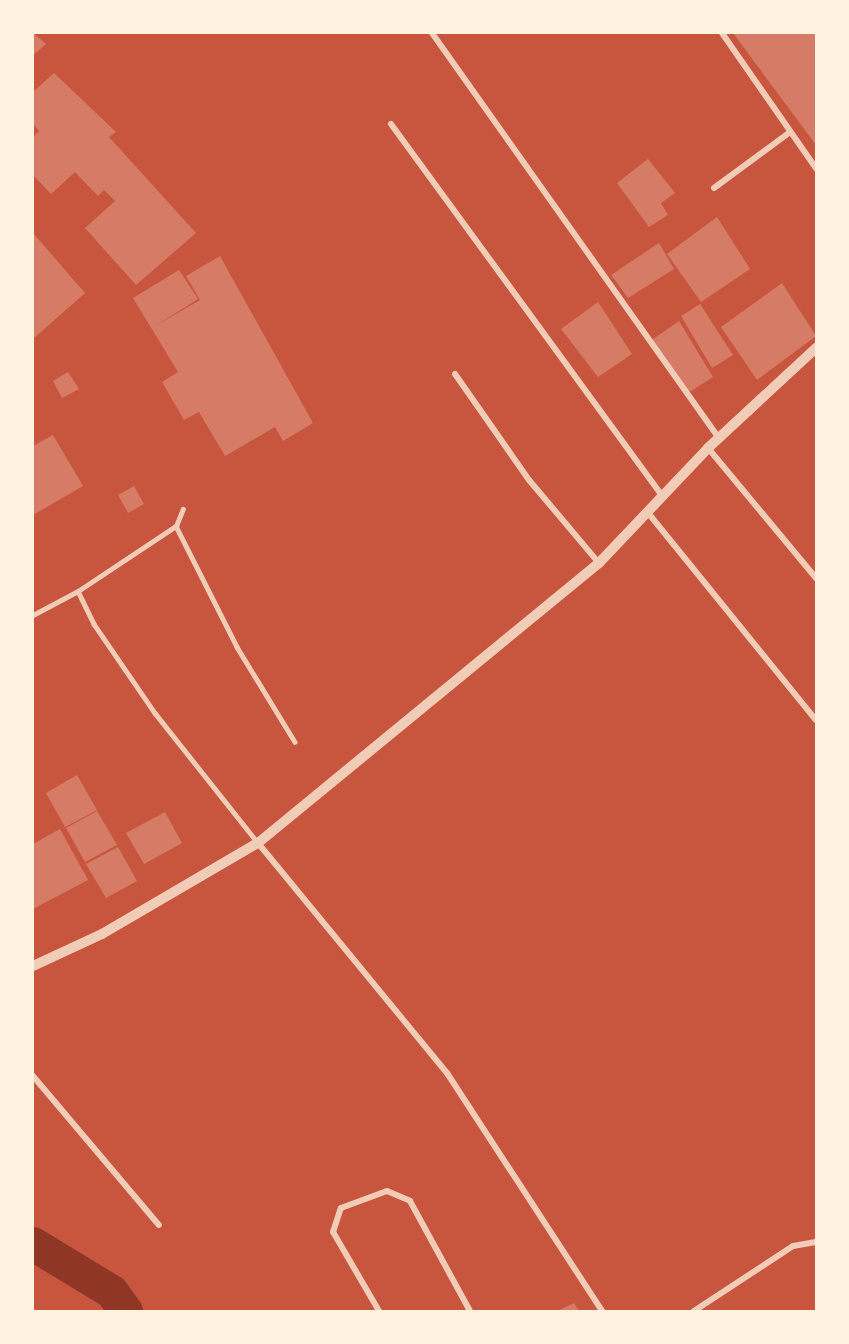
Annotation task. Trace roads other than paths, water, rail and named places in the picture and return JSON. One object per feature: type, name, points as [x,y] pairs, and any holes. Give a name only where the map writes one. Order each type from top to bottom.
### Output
[{"type":"street","points":[[432,33],[719,438]]},
{"type":"street","points":[[722,33],[789,134],[816,168]]},
{"type":"street","points":[[391,124],[663,497]]},
{"type":"street","points":[[714,188],[789,134]]},
{"type":"street","points":[[33,966],[102,934],[258,843],[599,563],[649,514],[708,448],[816,348]]},
{"type":"street","points":[[455,374],[529,480],[599,563]]},
{"type":"street","points":[[708,448],[816,578]]},
{"type":"street","points":[[649,514],[816,720]]},
{"type":"street","points":[[258,843],[447,1073],[602,1311]]},
{"type":"street","points":[[33,1076],[159,1225]]},
{"type":"street","points":[[379,1311],[333,1232],[341,1208],[387,1191],[410,1201],[470,1311]]},
{"type":"street","points":[[693,1311],[793,1246],[816,1242]]},
{"type":"lane","points":[[33,615],[78,591],[176,526],[183,509]]},
{"type":"lane","points":[[176,526],[237,647],[295,742]]},
{"type":"lane","points":[[78,591],[94,624],[155,713],[258,843]]},
{"type":"waterway","points":[[33,1244],[112,1292],[126,1311]]}]
